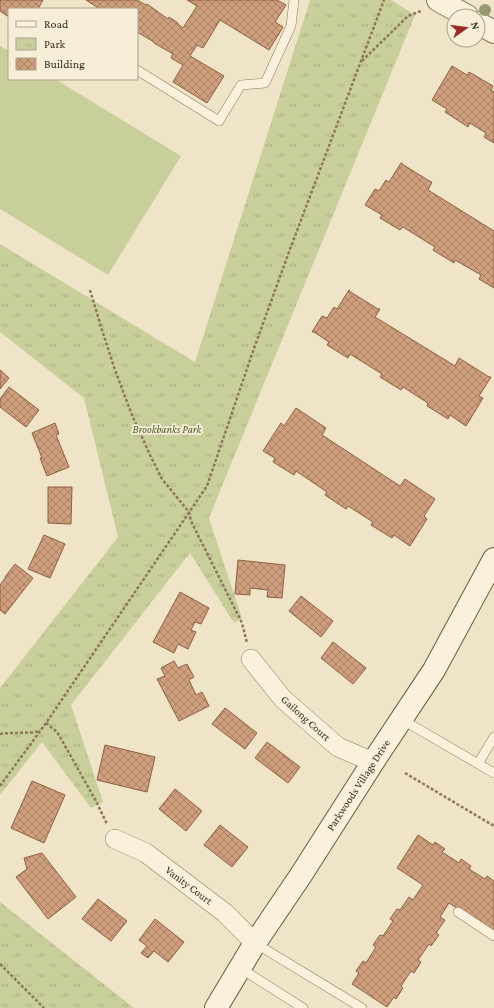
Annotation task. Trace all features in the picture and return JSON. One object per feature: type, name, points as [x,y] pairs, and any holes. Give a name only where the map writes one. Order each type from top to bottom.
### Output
[{"type":"main road","points":[[429,5],[446,10]]},
{"type":"main road","name":"Parkwoods Village Drive","points":[[216,1008],[255,943],[434,670],[492,569]]},
{"type":"street","name":"Gailong Court","points":[[252,659],[282,699],[338,746],[373,762]]},
{"type":"street","name":"Vanity Court","points":[[115,839],[146,853],[225,913],[255,943]]},
{"type":"lane","points":[[138,71],[219,121],[241,85],[264,83],[291,26],[294,0]]},
{"type":"lane","points":[[401,719],[494,773]]},
{"type":"lane","points":[[478,764],[494,737]]},
{"type":"lane","points":[[458,912],[494,936]]},
{"type":"lane","points":[[255,943],[362,1008]]},
{"type":"lane","points":[[240,968],[303,1008]]},
{"type":"path","points":[[0,786],[46,723],[203,492],[210,478],[252,354],[384,0]]},
{"type":"path","points":[[361,63],[408,16],[429,5]]},
{"type":"path","points":[[90,290],[115,370],[132,415],[162,479],[189,512],[191,521],[242,623],[252,659]]},
{"type":"path","points":[[46,723],[57,732],[60,737],[96,801],[115,839]]},
{"type":"path","points":[[0,734],[25,733],[41,730]]},
{"type":"path","points":[[405,773],[494,826]]},
{"type":"path","points":[[0,964],[44,1008]]},
{"type":"green space","name":"Brookbanks Park","points":[[310,0],[391,0],[415,15],[209,518],[242,618],[234,623],[190,553],[71,705],[103,802],[91,808],[42,742],[0,795],[0,688],[118,537],[84,398],[0,332],[0,244],[195,362]]},
{"type":"green space","points":[[0,46],[8,50],[8,80],[57,80],[181,156],[108,275],[0,209]]},
{"type":"green space","points":[[0,902],[134,1008],[0,1008]]},
{"type":"building","points":[[0,0],[43,0],[39,8],[8,8],[8,16],[0,11]]},
{"type":"building","points":[[86,0],[137,0],[146,5],[147,4],[168,19],[169,17],[183,28],[197,6],[187,0],[277,0],[286,5],[275,22],[283,27],[269,50],[220,20],[203,48],[197,45],[190,56],[224,76],[207,103],[173,82],[183,65],[171,58],[173,54],[138,33],[138,8],[98,8]]},
{"type":"building","points":[[452,66],[467,75],[469,72],[493,86],[491,90],[494,92],[494,143],[484,137],[486,133],[470,123],[468,127],[445,112],[447,109],[432,100]]},
{"type":"building","points":[[401,163],[432,182],[428,190],[494,231],[494,288],[479,279],[481,275],[455,260],[454,263],[433,250],[435,247],[403,227],[400,230],[380,218],[382,215],[365,205],[375,189],[379,191],[386,180],[389,182]]},
{"type":"building","points":[[349,290],[380,309],[375,317],[455,366],[459,358],[491,377],[479,396],[483,398],[466,426],[450,415],[448,419],[427,406],[428,403],[403,387],[401,390],[380,377],[382,374],[350,354],[348,358],[327,345],[329,342],[312,332],[322,316],[327,318],[334,307],[337,309]]},
{"type":"building","points":[[0,370],[9,378],[0,389]]},
{"type":"building","points":[[9,387],[39,410],[26,427],[0,407],[0,399]]},
{"type":"building","points":[[296,408],[326,428],[322,435],[400,486],[405,479],[435,499],[424,516],[427,519],[410,546],[394,535],[392,538],[371,525],[373,522],[348,506],[346,509],[325,495],[327,492],[296,471],[294,475],[273,462],[275,458],[263,451],[281,423],[284,426]]},
{"type":"building","points":[[55,423],[59,434],[56,435],[69,467],[47,476],[40,458],[42,458],[32,433]]},
{"type":"building","points":[[48,487],[72,487],[71,524],[48,523]]},
{"type":"building","points":[[44,535],[65,544],[50,578],[28,569]]},
{"type":"building","points":[[238,560],[285,565],[282,598],[267,597],[268,590],[250,588],[250,595],[235,594]]},
{"type":"building","points":[[15,564],[33,578],[5,614],[0,610],[0,585]]},
{"type":"building","points":[[180,592],[209,608],[201,624],[195,622],[191,630],[196,632],[188,649],[178,644],[174,653],[153,642]]},
{"type":"building","points":[[301,596],[333,621],[321,637],[289,611]]},
{"type":"building","points":[[333,642],[366,668],[353,684],[321,658]]},
{"type":"building","points":[[174,661],[178,668],[187,664],[194,677],[189,680],[196,695],[202,692],[209,706],[179,721],[157,679],[165,676],[161,668]]},
{"type":"building","points":[[225,708],[257,733],[245,749],[212,724]]},
{"type":"building","points":[[267,742],[300,767],[288,783],[255,758]]},
{"type":"building","points":[[105,745],[155,757],[147,792],[97,780]]},
{"type":"building","points":[[32,781],[65,795],[44,843],[11,828]]},
{"type":"building","points":[[175,789],[202,811],[186,831],[159,809]]},
{"type":"building","points":[[220,825],[248,847],[232,867],[204,845]]},
{"type":"building","points":[[418,835],[433,845],[435,842],[445,849],[442,852],[459,863],[461,859],[471,866],[469,869],[485,879],[487,876],[494,881],[494,932],[449,903],[440,917],[445,920],[436,933],[439,935],[431,946],[429,944],[418,960],[421,962],[414,973],[411,971],[401,986],[403,988],[396,999],[394,997],[387,1007],[352,984],[359,973],[356,971],[363,961],[366,963],[376,947],[373,945],[380,935],[383,936],[393,921],[390,919],[397,909],[400,910],[409,897],[413,900],[423,885],[397,868]]},
{"type":"building","points":[[42,853],[76,897],[48,919],[16,877],[27,869],[24,858]]},
{"type":"building","points":[[98,899],[127,921],[111,941],[82,919]]},
{"type":"building","points":[[155,919],[184,942],[168,962],[154,951],[148,958],[141,953],[147,946],[139,940]]}]
